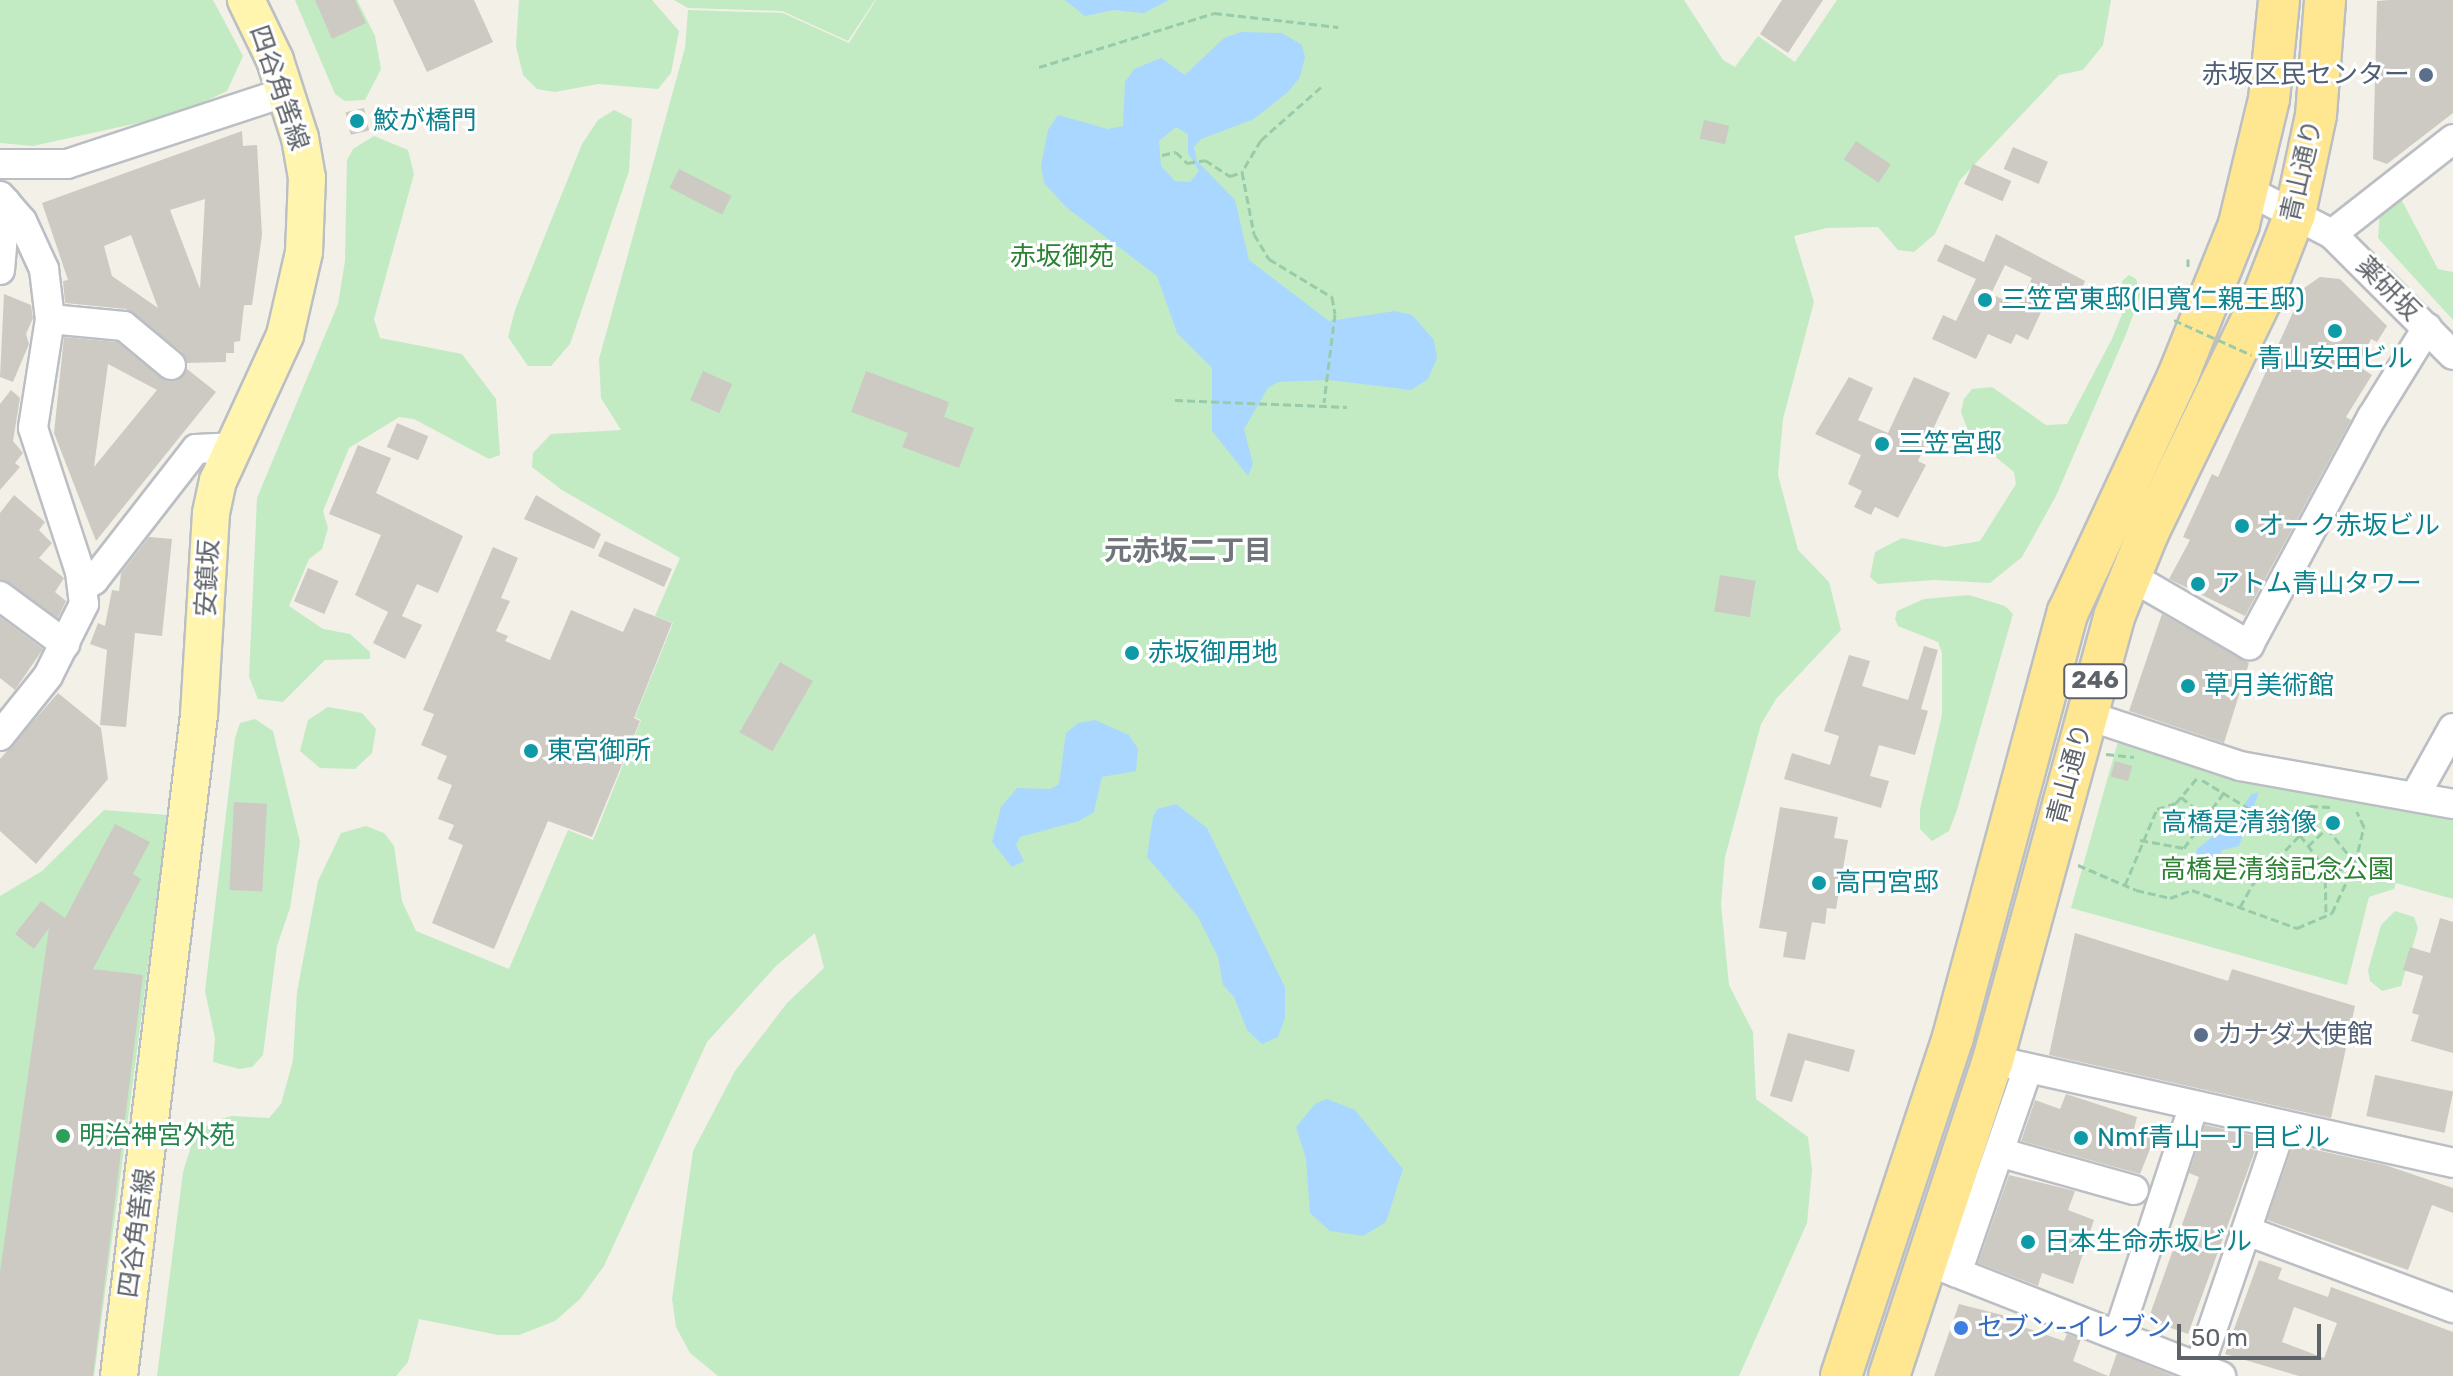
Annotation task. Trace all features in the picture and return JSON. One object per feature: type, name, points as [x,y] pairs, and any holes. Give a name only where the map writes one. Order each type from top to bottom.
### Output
[{"type":"highway","name":"青山通り","points":[[1841,1376],[1953,1037],[2068,612],[2210,302],[2249,191],[2269,99],[2279,0]]},
{"type":"highway","name":"青山通り","points":[[1889,1376],[1942,1267],[2011,1064],[2086,715],[2130,576],[2263,296],[2316,226],[2316,115],[2325,0]]},
{"type":"main road","name":"四谷角筈線","points":[[246,0],[286,92],[307,178]]},
{"type":"main road","name":"安鎮坂","points":[[167,995],[199,715],[211,513],[232,447],[285,335],[298,289],[307,178]]},
{"type":"main road","name":"四谷角筈線","points":[[119,1376],[167,995]]},
{"type":"street","points":[[0,164],[67,164],[286,92]]},
{"type":"street","points":[[2316,226],[2453,139]]},
{"type":"street","name":"薬研坂","points":[[2249,191],[2316,226],[2453,355]]},
{"type":"street","points":[[0,270],[3,199]]},
{"type":"street","points":[[0,736],[42,686],[84,604],[83,587],[33,428],[50,319],[44,269],[22,221],[3,199]]},
{"type":"street","points":[[50,319],[124,326],[171,365]]},
{"type":"street","points":[[2130,576],[2249,645],[2372,417],[2427,328]]},
{"type":"street","points":[[83,587],[94,580],[196,449],[232,447]]},
{"type":"street","points":[[0,596],[65,644]]},
{"type":"street","points":[[2086,715],[2240,766],[2453,804]]},
{"type":"street","points":[[2415,796],[2453,728]]},
{"type":"street","points":[[2282,1125],[2196,1370],[2118,1335],[1942,1267],[2002,1153],[2011,1064],[2453,1163]]},
{"type":"street","points":[[2118,1335],[2194,1105]]},
{"type":"street","points":[[2002,1153],[2134,1190]]},
{"type":"street","points":[[2247,1231],[2453,1308]]},
{"type":"path","points":[[1039,67],[1214,13],[1338,27]]},
{"type":"path","points":[[1162,155],[1176,152],[1191,162],[1200,159],[1230,176],[1242,172],[1261,140],[1321,87]]},
{"type":"path","points":[[1242,172],[1260,246],[1278,267],[1332,297],[1335,314],[1324,402]]},
{"type":"path","points":[[2174,320],[2252,355]]},
{"type":"path","points":[[1175,400],[1268,407],[1324,402],[1347,407]]},
{"type":"path","points":[[2106,754],[2135,757]]},
{"type":"path","points":[[2184,772],[2225,791],[2252,810],[2280,817],[2305,808],[2340,805]]},
{"type":"path","points":[[2125,885],[2140,840],[2157,809],[2181,797],[2197,778]]},
{"type":"path","points":[[2140,840],[2184,848],[2203,815],[2225,791]]},
{"type":"path","points":[[2181,797],[2203,815]]},
{"type":"path","points":[[2075,864],[2125,885],[2170,898],[2192,890],[2297,928],[2326,916],[2352,870],[2364,827],[2353,801]]},
{"type":"path","points":[[2240,907],[2252,885],[2300,835],[2305,808]]},
{"type":"path","points":[[2308,846],[2327,828],[2355,863]]},
{"type":"path","points":[[2300,835],[2325,868],[2326,916]]},
{"type":"path","points":[[2325,868],[2352,870]]},
{"type":"green space","points":[[0,0],[213,0],[243,56],[227,91],[179,114],[33,146],[0,143]]},
{"type":"green space","points":[[295,0],[357,0],[375,36],[381,69],[365,100],[345,101],[335,94]]},
{"type":"green space","points":[[519,0],[652,0],[679,31],[671,73],[658,89],[598,84],[555,92],[537,89],[523,75],[516,46]]},
{"type":"green space","points":[[674,0],[875,0],[848,41],[782,11],[688,8]]},
{"type":"green space","name":"赤坂御用地","points":[[876,0],[1684,0],[1723,60],[1735,67],[1758,36],[1795,62],[1837,0],[2111,0],[2103,45],[2083,70],[2059,75],[1960,180],[1935,234],[1914,252],[1898,250],[1878,227],[1827,228],[1794,236],[1814,302],[1783,419],[1778,475],[1798,550],[1829,582],[1841,630],[1776,699],[1761,724],[1725,857],[1721,904],[1729,985],[1753,1032],[1756,1099],[1808,1137],[1812,1170],[1807,1223],[1739,1376],[718,1376],[690,1353],[676,1327],[672,1299],[693,1151],[735,1071],[787,1003],[824,968],[815,933],[776,966],[707,1042],[604,1266],[580,1299],[555,1321],[519,1335],[498,1335],[419,1319],[408,1362],[396,1376],[157,1376],[183,1172],[193,1140],[211,1122],[232,1116],[269,1118],[281,1104],[293,1060],[297,992],[318,881],[341,833],[366,826],[384,833],[394,846],[402,901],[416,931],[509,969],[568,830],[593,840],[641,720],[635,717],[673,623],[655,616],[680,558],[562,490],[532,467],[533,453],[551,434],[621,430],[601,398],[599,359],[685,48],[688,10],[783,13],[849,43]]},
{"type":"green space","points":[[614,110],[632,119],[629,171],[570,344],[551,366],[528,366],[508,337],[515,310],[582,144],[598,120]]},
{"type":"green space","points":[[374,136],[408,150],[414,174],[374,319],[380,338],[462,354],[496,399],[500,455],[489,459],[414,419],[399,417],[349,448],[323,511],[328,528],[322,549],[309,559],[289,606],[323,629],[350,634],[370,652],[370,659],[325,660],[283,702],[258,699],[249,677],[257,498],[338,304],[345,261],[347,160],[353,149]]},
{"type":"green space","points":[[2400,197],[2438,269],[2453,272],[2453,320],[2378,238],[2380,211]]},
{"type":"green space","points":[[2129,275],[2136,279],[2141,294],[2126,334],[2056,496],[2022,557],[1990,583],[1934,580],[1878,584],[1870,577],[1875,552],[1902,538],[1945,547],[1980,541],[2016,484],[2014,472],[1970,436],[1961,412],[1964,399],[1972,389],[1992,387],[2046,425],[2067,424],[2112,339],[2125,307],[2122,281]]},
{"type":"green space","points":[[1969,595],[2005,606],[2013,614],[1957,810],[1949,831],[1932,841],[1920,829],[1920,809],[1942,715],[1942,653],[1938,642],[1898,626],[1895,619],[1897,611],[1924,599]]},
{"type":"green space","points":[[328,707],[362,713],[376,729],[372,753],[355,769],[320,768],[300,751],[308,720]]},
{"type":"green space","points":[[255,719],[273,731],[300,842],[290,908],[277,946],[263,1055],[252,1067],[239,1069],[213,1062],[215,1038],[205,991],[235,738],[240,723]]},
{"type":"green space","name":"高橋是清翁記念公園","points":[[2119,738],[2453,811],[2453,899],[2396,883],[2394,889],[2369,897],[2347,985],[2071,908]]},
{"type":"green space","name":"明治神宮外苑","points":[[104,810],[168,815],[94,1376],[0,1376],[0,896],[42,871]]},
{"type":"green space","points":[[2010,907],[1865,1376],[1861,1376]]},
{"type":"green space","points":[[2395,911],[2414,917],[2418,928],[2401,986],[2382,991],[2370,981],[2368,970],[2381,925]]},
{"type":"water","points":[[1065,0],[1169,0],[1144,13],[1113,10],[1085,16]]},
{"type":"water","points":[[1241,32],[1282,33],[1302,45],[1305,57],[1300,77],[1288,92],[1254,119],[1201,139],[1194,147],[1197,161],[1235,200],[1249,260],[1329,321],[1395,311],[1412,315],[1434,340],[1437,358],[1428,379],[1411,390],[1329,380],[1278,382],[1268,388],[1244,429],[1253,464],[1248,476],[1212,431],[1212,368],[1177,333],[1157,276],[1066,207],[1044,183],[1041,165],[1048,130],[1058,115],[1108,129],[1123,126],[1125,82],[1134,69],[1161,58],[1185,75],[1224,38]],"holes":[[[1176,127],[1188,134],[1188,153],[1199,171],[1190,182],[1175,181],[1161,166],[1159,141]]]},
{"type":"water","points":[[1095,720],[1129,735],[1138,749],[1136,771],[1102,777],[1094,812],[1079,821],[1020,837],[1016,845],[1024,861],[1012,867],[992,842],[1001,807],[1017,788],[1050,789],[1059,784],[1066,733],[1078,723]]},
{"type":"water","points":[[2259,792],[2239,846],[2222,850],[2210,878],[2200,880],[2193,872],[2197,849],[2236,818],[2251,794]]},
{"type":"water","points":[[1176,804],[1207,828],[1285,987],[1285,1018],[1278,1037],[1262,1044],[1247,1030],[1234,997],[1223,985],[1218,957],[1198,917],[1147,857],[1157,809]]},
{"type":"water","points":[[1327,1099],[1355,1110],[1403,1169],[1386,1222],[1363,1236],[1330,1231],[1310,1213],[1306,1159],[1296,1127],[1315,1104]]},
{"type":"building","points":[[315,0],[355,0],[366,23],[332,39]]},
{"type":"building","points":[[393,0],[474,0],[493,42],[427,72]]},
{"type":"building","points":[[1782,0],[1823,0],[1788,53],[1760,34]]},
{"type":"building","points":[[2453,0],[2453,113],[2387,164],[2373,159],[2377,1]]},
{"type":"building","name":"鮫が橋門","points":[[364,108],[369,130],[351,135],[345,112]]},
{"type":"building","points":[[1704,120],[1729,126],[1725,144],[1700,139]]},
{"type":"building","points":[[242,131],[243,146],[257,145],[262,235],[252,305],[244,305],[240,341],[234,342],[234,353],[226,353],[226,362],[187,363],[182,352],[126,309],[65,303],[63,281],[68,280],[42,203]],"holes":[[[205,199],[200,289],[170,210]],[[131,235],[158,308],[112,276],[104,246]]]},
{"type":"building","points":[[1856,141],[1891,164],[1879,183],[1844,159]]},
{"type":"building","points":[[2013,147],[2048,162],[2039,184],[2004,169]]},
{"type":"building","points":[[1973,164],[2011,181],[2002,201],[1964,184]]},
{"type":"building","points":[[679,169],[732,196],[722,214],[669,188]]},
{"type":"building","name":"三笠宮東邸(旧寬仁親王邸)","points":[[1996,234],[2085,281],[2074,306],[2049,295],[2028,340],[2016,334],[2011,344],[1988,334],[1976,359],[1932,339],[1943,315],[1956,321],[1976,279],[1937,261],[1945,244],[1984,262]],"holes":[[[2005,265],[2032,278],[2018,306],[1991,294]]]},
{"type":"building","points":[[2320,277],[2340,279],[2387,326],[2377,342],[2371,339],[2358,366],[2372,375],[2346,417],[2351,420],[2245,616],[2169,579],[2190,540],[2183,537],[2212,474],[2218,477],[2304,288]]},
{"type":"building","points":[[4,294],[31,305],[33,318],[26,334],[29,344],[13,382],[0,377]]},
{"type":"building","points":[[64,337],[117,342],[161,378],[176,381],[187,369],[216,392],[96,541],[54,433]],"holes":[[[108,364],[157,390],[94,467]]]},
{"type":"building","points":[[703,371],[732,384],[719,413],[690,400]]},
{"type":"building","points":[[866,371],[949,402],[944,417],[974,428],[959,468],[902,447],[908,433],[851,412]]},
{"type":"building","name":"三笠宮邸","points":[[1849,377],[1873,388],[1858,420],[1888,433],[1914,377],[1950,393],[1918,461],[1926,465],[1898,518],[1875,507],[1871,515],[1854,507],[1862,491],[1848,484],[1861,455],[1815,434]]},
{"type":"building","points":[[11,390],[20,398],[13,441],[23,453],[15,463],[20,467],[0,490],[0,404]]},
{"type":"building","points":[[397,423],[428,436],[418,460],[387,447]]},
{"type":"building","points":[[358,445],[391,458],[376,493],[463,536],[438,593],[417,584],[402,616],[422,625],[405,659],[373,643],[388,612],[355,595],[381,535],[329,514]]},
{"type":"building","points":[[14,495],[45,522],[39,530],[52,543],[39,558],[64,578],[55,592],[66,601],[58,618],[0,579],[0,513]]},
{"type":"building","points":[[536,495],[601,534],[594,549],[524,519]]},
{"type":"building","points":[[149,537],[172,539],[162,636],[135,633],[126,727],[100,725],[107,650],[90,644],[98,623],[105,626],[112,590],[119,591],[121,573]]},
{"type":"building","points":[[605,541],[672,569],[664,587],[598,556]]},
{"type":"building","name":"東宮御所","points":[[493,547],[518,558],[501,598],[510,601],[496,631],[508,636],[505,641],[550,660],[571,610],[623,632],[634,608],[672,623],[634,718],[640,721],[592,837],[548,821],[494,949],[432,923],[463,845],[448,839],[454,825],[438,819],[452,785],[437,779],[447,756],[421,745],[434,714],[423,710]]},
{"type":"building","points":[[308,568],[338,581],[324,614],[294,601]]},
{"type":"building","points":[[1720,575],[1756,581],[1750,617],[1714,612]]},
{"type":"building","points":[[2162,614],[2249,663],[2224,743],[2129,711]]},
{"type":"building","points":[[0,617],[43,649],[15,690],[0,678]]},
{"type":"building","points":[[1924,646],[1938,650],[1921,709],[1928,711],[1915,755],[1879,745],[1870,776],[1889,781],[1881,808],[1784,779],[1792,753],[1830,765],[1839,736],[1824,731],[1849,655],[1870,661],[1862,686],[1908,700]]},
{"type":"building","points":[[780,662],[813,681],[772,751],[740,732]]},
{"type":"building","points":[[58,693],[101,728],[108,779],[36,864],[0,831],[0,759]]},
{"type":"building","points":[[2115,761],[2132,766],[2128,781],[2111,776]]},
{"type":"building","points":[[234,802],[267,804],[262,892],[229,890]]},
{"type":"building","name":"高円宮邸","points":[[1780,807],[1838,817],[1834,838],[1848,840],[1836,909],[1827,908],[1825,924],[1812,922],[1805,960],[1783,957],[1787,932],[1759,928]]},
{"type":"building","name":"明治神宮外苑","points":[[115,824],[150,842],[133,874],[141,879],[93,969],[143,975],[93,1376],[0,1376],[0,1272],[49,928],[34,949],[15,934],[41,901],[65,918]]},
{"type":"building","points":[[2440,918],[2453,922],[2453,1053],[2411,1041],[2419,1015],[2412,1013],[2423,976],[2403,970],[2410,947],[2430,953]]},
{"type":"building","name":"カナダ大使館","points":[[2075,933],[2228,981],[2232,969],[2355,1006],[2331,1118],[2049,1055]]},
{"type":"building","points":[[1788,1033],[1855,1050],[1849,1072],[1805,1060],[1792,1102],[1770,1096]]},
{"type":"building","points":[[2375,1075],[2453,1092],[2445,1133],[2366,1116]]},
{"type":"building","name":"Nmf青山一丁目ビル","points":[[2066,1094],[2137,1117],[2133,1133],[2154,1139],[2140,1174],[2021,1141],[2035,1100],[2060,1109]]},
{"type":"building","points":[[2205,1125],[2260,1137],[2188,1334],[2148,1320],[2199,1177],[2189,1173]]},
{"type":"building","points":[[2293,1145],[2385,1165],[2453,1188],[2453,1213],[2432,1205],[2408,1270],[2267,1220]]},
{"type":"building","name":"日本生命赤坂ビル","points":[[2009,1175],[2075,1191],[2068,1210],[2094,1220],[2073,1284],[2042,1273],[2038,1286],[1978,1263]]},
{"type":"building","points":[[2259,1260],[2282,1268],[2278,1279],[2328,1297],[2331,1287],[2453,1332],[2453,1376],[2299,1376],[2225,1354]],"holes":[[[2294,1307],[2337,1323],[2324,1358],[2282,1342]]]},
{"type":"building","points":[[1959,1304],[2014,1318],[2012,1323],[2064,1341],[2067,1334],[2081,1339],[2073,1361],[2108,1376],[1934,1376]]},
{"type":"building","points":[[2117,1353],[2174,1376],[2109,1376]]},
{"type":"place","name":"赤坂区民センター","points":[[2426,75]]},
{"type":"place","name":"鮫が橋門","points":[[357,121]]},
{"type":"place","name":"三笠宮東邸(旧寬仁親王邸)","points":[[1985,300]]},
{"type":"place","name":"青山安田ビル","points":[[2335,331]]},
{"type":"place","name":"三笠宮邸","points":[[1882,444]]},
{"type":"place","name":"オーク赤坂ビル","points":[[2242,526]]},
{"type":"place","name":"アトム青山タワー","points":[[2198,584]]},
{"type":"place","name":"赤坂御用地","points":[[1132,653]]},
{"type":"place","name":"草月美術館","points":[[2188,686]]},
{"type":"place","name":"東宮御所","points":[[531,751]]},
{"type":"place","name":"高橋是清翁像","points":[[2333,823]]},
{"type":"place","name":"高円宮邸","points":[[1819,883]]},
{"type":"place","name":"カナダ大使館","points":[[2201,1035]]},
{"type":"place","name":"明治神宮外苑","points":[[63,1136]]},
{"type":"place","name":"Nmf青山一丁目ビル","points":[[2081,1138]]},
{"type":"place","name":"日本生命赤坂ビル","points":[[2028,1242]]},
{"type":"place","name":"セブン-イレブン","points":[[1961,1328]]},
{"type":"district","name":"元赤坂二丁目","points":[[1188,551]]},
{"type":"park label","name":"赤坂御苑","points":[[1062,257]]}]
